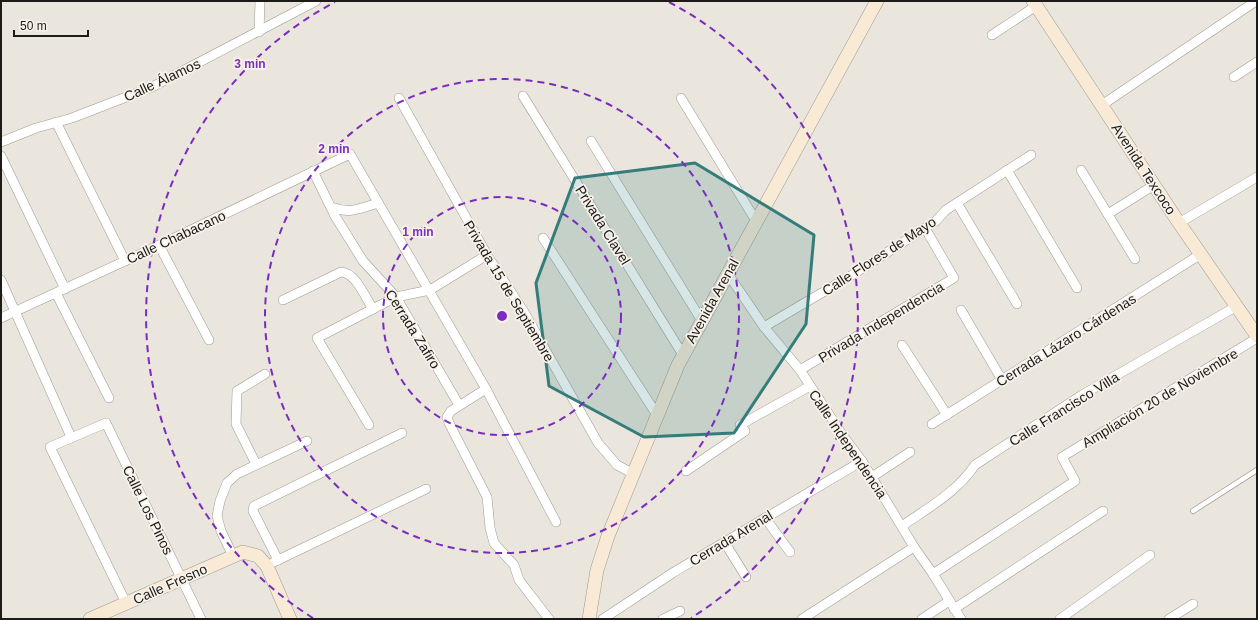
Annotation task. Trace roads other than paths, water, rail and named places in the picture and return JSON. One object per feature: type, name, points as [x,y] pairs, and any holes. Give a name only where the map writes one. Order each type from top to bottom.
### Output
[{"type":"main road","name":"Avenida Arenal","points":[[589,619],[600,563],[632,474],[683,355],[877,1]]},
{"type":"main road","name":"Avenida Texcoco","points":[[1035,3],[1179,223],[1257,337]]},
{"type":"main road","name":"Calle Fresno","points":[[90,619],[243,552],[258,556],[272,563]]},
{"type":"main road","points":[[272,563],[290,619]]},
{"type":"street","points":[[259,32],[260,1]]},
{"type":"street","name":"Calle Álamos","points":[[1,142],[152,87],[316,1]]},
{"type":"street","points":[[1102,105],[1256,1]]},
{"type":"street","points":[[992,34],[1035,3]]},
{"type":"street","points":[[1234,77],[1257,62]]},
{"type":"street","name":"Privada Clavel","points":[[523,96],[683,355]]},
{"type":"street","name":"Privada 15 de Septiembre","points":[[399,98],[487,255],[524,312],[598,443],[617,465],[632,474]]},
{"type":"street","points":[[681,98],[756,221]]},
{"type":"street","points":[[56,122],[125,261]]},
{"type":"street","points":[[591,141],[702,321]]},
{"type":"street","name":"Calle Chabacano","points":[[1,318],[350,154],[378,203]]},
{"type":"street","name":"Calle Flores de Mayo","points":[[764,327],[852,275],[936,221],[946,210],[957,202],[1031,155]]},
{"type":"street","points":[[1,156],[65,289]]},
{"type":"street","points":[[1007,170],[1077,288]]},
{"type":"street","points":[[1081,170],[1135,259]]},
{"type":"street","name":"Cerrada Zafiro","points":[[313,171],[335,216],[363,261],[396,297],[459,405]]},
{"type":"street","points":[[1179,223],[1257,177]]},
{"type":"street","points":[[1108,214],[1154,185]]},
{"type":"street","points":[[957,202],[1017,304]]},
{"type":"street","points":[[331,207],[343,211],[350,211],[378,203],[430,290],[486,389],[556,522]]},
{"type":"street","name":"Privada Independencia","points":[[800,370],[954,278],[925,228]]},
{"type":"street","points":[[543,238],[657,415]]},
{"type":"street","points":[[159,245],[209,340]]},
{"type":"street","name":"Cerrada Lázaro Cárdenas","points":[[932,424],[1201,254]]},
{"type":"street","points":[[369,425],[317,338],[396,297],[430,290],[487,255]]},
{"type":"street","points":[[283,300],[341,272],[353,277],[373,309]]},
{"type":"street","name":"Calle Independencia","points":[[728,274],[764,327],[800,370],[862,461],[914,547],[961,619]]},
{"type":"street","points":[[1,280],[71,437],[50,447],[126,603]]},
{"type":"street","points":[[56,293],[109,398]]},
{"type":"street","name":"Calle Francisco Villa","points":[[902,526],[954,490],[966,479],[975,465],[1076,399],[1237,306]]},
{"type":"street","points":[[961,310],[1002,380]]},
{"type":"street","name":"Ampliación 20 de Noviembre","points":[[933,574],[1075,481],[1062,457],[1257,337]]},
{"type":"street","points":[[902,345],[947,415]]},
{"type":"street","points":[[256,464],[236,424],[236,391],[266,374]]},
{"type":"street","points":[[686,471],[744,431],[740,425],[810,386]]},
{"type":"street","points":[[486,389],[459,405],[447,417],[487,498],[490,528],[494,543],[514,565],[519,580],[549,619]]},
{"type":"street","name":"Calle Los Pinos","points":[[71,437],[106,423],[201,619]]},
{"type":"street","points":[[402,433],[254,506],[253,511],[272,563],[426,489]]},
{"type":"street","points":[[233,556],[221,531],[217,516],[220,500],[227,484],[237,474],[307,441]]},
{"type":"street","points":[[872,477],[910,452]]},
{"type":"street","name":"Cerrada Arenal","points":[[603,619],[674,572],[862,461]]},
{"type":"street","points":[[922,619],[952,605],[1103,511]]},
{"type":"street","points":[[765,518],[790,552]]},
{"type":"street","points":[[725,542],[746,577]]},
{"type":"street","points":[[802,619],[914,547]]},
{"type":"street","points":[[1060,619],[1150,555]]},
{"type":"street","points":[[1169,619],[1193,604]]},
{"type":"street","points":[[663,619],[680,611]]},
{"type":"lane","points":[[1193,511],[1257,470]]}]
